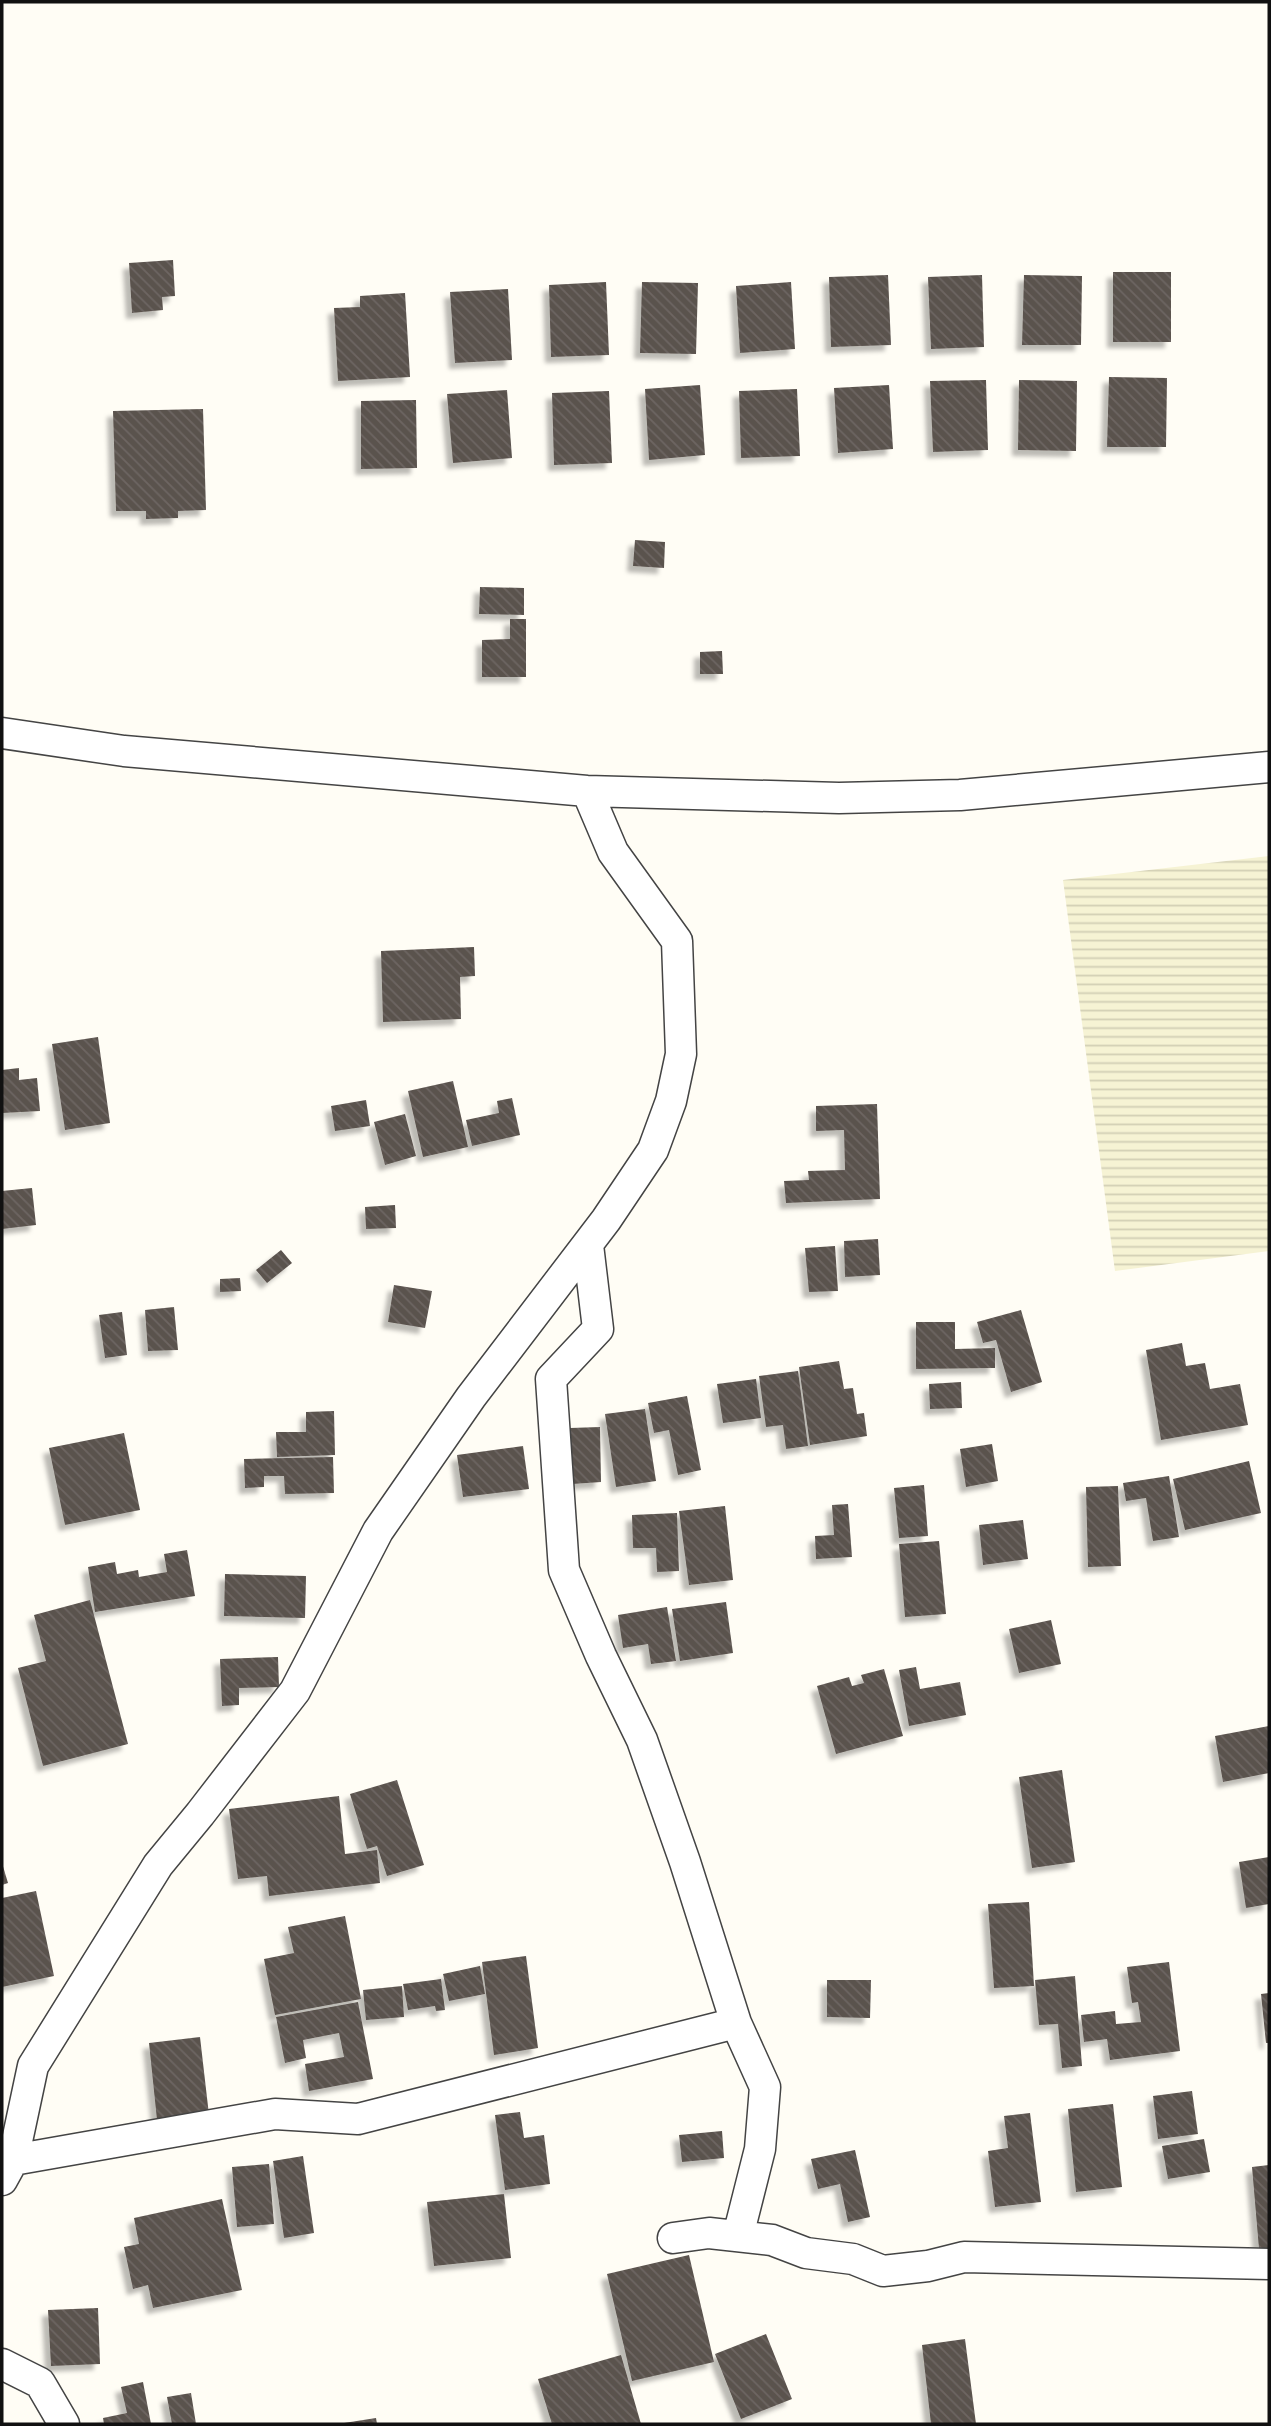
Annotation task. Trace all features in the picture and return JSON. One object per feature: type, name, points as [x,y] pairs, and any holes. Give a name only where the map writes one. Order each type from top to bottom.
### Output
[{"type":"street","points":[[2,733],[124,751],[587,791],[839,799],[960,795],[1269,767]]},
{"type":"street","points":[[587,791],[613,852],[677,941],[681,1054],[671,1101],[653,1150],[588,1245],[471,1397],[378,1531],[295,1691],[158,1865],[33,2066],[8,2170],[275,2114],[358,2119],[736,2023]]},
{"type":"street","points":[[588,1245],[598,1329],[551,1379],[564,1570],[601,1656],[642,1740],[685,1862],[736,2023],[765,2088],[760,2149],[738,2236]]},
{"type":"street","points":[[673,2238],[709,2233],[772,2239],[806,2253],[853,2259],[883,2271],[928,2266],[964,2257],[1269,2264]]},
{"type":"street","points":[[2,2364],[40,2383],[64,2424]]},
{"type":"shaded area","points":[[1269,856],[1269,1251],[1115,1271],[1063,880]]},
{"type":"building","points":[[173,260],[175,296],[162,297],[163,310],[132,313],[129,263]]},
{"type":"building","points":[[1113,272],[1171,272],[1171,342],[1113,342]]},
{"type":"building","points":[[888,275],[891,345],[831,347],[829,277]]},
{"type":"building","points":[[982,275],[984,347],[931,349],[928,277]]},
{"type":"building","points":[[1024,275],[1082,276],[1081,345],[1022,345]]},
{"type":"building","points":[[606,282],[609,355],[551,357],[549,285]]},
{"type":"building","points":[[642,282],[698,283],[696,354],[640,353]]},
{"type":"building","points":[[791,282],[795,349],[740,353],[736,286]]},
{"type":"building","points":[[508,289],[512,360],[455,363],[450,292]]},
{"type":"building","points":[[405,293],[410,377],[338,381],[334,308],[360,307],[360,296]]},
{"type":"building","points":[[1109,377],[1167,378],[1166,447],[1107,447]]},
{"type":"building","points":[[986,380],[988,450],[933,452],[930,381]]},
{"type":"building","points":[[1019,380],[1077,381],[1076,451],[1018,450]]},
{"type":"building","points":[[700,385],[705,455],[649,460],[645,389]]},
{"type":"building","points":[[889,385],[893,449],[838,453],[834,388]]},
{"type":"building","points":[[797,389],[800,456],[741,458],[739,391]]},
{"type":"building","points":[[507,390],[512,458],[453,463],[447,394]]},
{"type":"building","points":[[609,391],[612,463],[554,465],[552,393]]},
{"type":"building","points":[[416,400],[417,468],[361,469],[361,401]]},
{"type":"building","points":[[203,409],[206,510],[178,511],[178,518],[146,519],[146,511],[116,511],[113,411]]},
{"type":"building","points":[[635,540],[665,542],[664,568],[633,566]]},
{"type":"building","points":[[480,587],[524,588],[524,615],[479,614]]},
{"type":"building","points":[[510,619],[526,619],[526,677],[482,677],[482,640],[510,639]]},
{"type":"building","points":[[722,651],[723,674],[700,674],[700,652]]},
{"type":"building","points":[[474,947],[475,976],[460,977],[461,1019],[383,1022],[381,951]]},
{"type":"building","points":[[98,1037],[110,1123],[65,1130],[52,1044]]},
{"type":"building","points":[[19,1068],[19,1080],[37,1078],[40,1111],[2,1113],[2,1070]]},
{"type":"building","points":[[453,1081],[468,1147],[423,1157],[408,1091]]},
{"type":"building","points":[[512,1098],[520,1135],[472,1146],[466,1120],[499,1113],[497,1101]]},
{"type":"building","points":[[366,1100],[370,1126],[335,1131],[331,1106]]},
{"type":"building","points":[[877,1104],[880,1199],[786,1203],[784,1181],[809,1180],[808,1171],[845,1170],[844,1130],[816,1131],[816,1106]]},
{"type":"building","points":[[405,1114],[416,1156],[385,1165],[374,1122]]},
{"type":"building","points":[[32,1188],[36,1225],[2,1229],[2,1191]]},
{"type":"building","points":[[395,1205],[396,1228],[366,1229],[365,1207]]},
{"type":"building","points":[[878,1239],[880,1275],[845,1277],[844,1241]]},
{"type":"building","points":[[835,1246],[838,1291],[809,1292],[805,1248]]},
{"type":"building","points":[[281,1250],[292,1263],[267,1283],[256,1270]]},
{"type":"building","points":[[240,1278],[241,1291],[220,1292],[220,1279]]},
{"type":"building","points":[[394,1285],[432,1291],[425,1328],[388,1322]]},
{"type":"building","points":[[174,1307],[178,1350],[148,1351],[145,1310]]},
{"type":"building","points":[[1021,1310],[1042,1382],[1011,1392],[996,1340],[983,1343],[977,1322]]},
{"type":"building","points":[[122,1312],[127,1355],[105,1358],[99,1315]]},
{"type":"building","points":[[916,1322],[955,1322],[955,1349],[995,1348],[995,1368],[916,1369]]},
{"type":"building","points":[[1182,1343],[1186,1366],[1205,1363],[1210,1389],[1240,1384],[1248,1425],[1161,1440],[1146,1350]]},
{"type":"building","points":[[839,1361],[844,1389],[853,1388],[857,1414],[864,1413],[867,1436],[810,1445],[799,1367]]},
{"type":"building","points":[[798,1371],[808,1446],[786,1449],[783,1425],[766,1427],[759,1376]]},
{"type":"building","points":[[756,1379],[761,1418],[723,1423],[717,1384]]},
{"type":"building","points":[[961,1382],[962,1408],[930,1409],[929,1384]]},
{"type":"building","points":[[687,1396],[701,1470],[678,1475],[669,1430],[654,1433],[648,1403]]},
{"type":"building","points":[[645,1409],[656,1481],[616,1487],[605,1414]]},
{"type":"building","points":[[334,1411],[335,1455],[277,1457],[276,1432],[306,1432],[306,1412]]},
{"type":"building","points":[[600,1427],[601,1482],[572,1484],[570,1428]]},
{"type":"building","points":[[124,1433],[140,1510],[65,1525],[49,1448]]},
{"type":"building","points":[[992,1444],[998,1481],[966,1487],[960,1449]]},
{"type":"building","points":[[523,1446],[529,1489],[463,1497],[457,1455]]},
{"type":"building","points":[[333,1457],[334,1493],[285,1494],[284,1476],[264,1476],[264,1487],[245,1488],[244,1459]]},
{"type":"building","points":[[1249,1461],[1261,1513],[1185,1530],[1173,1479]]},
{"type":"building","points":[[1169,1476],[1179,1537],[1153,1541],[1146,1498],[1126,1501],[1123,1483]]},
{"type":"building","points":[[924,1485],[928,1536],[899,1538],[894,1488]]},
{"type":"building","points":[[1118,1486],[1121,1566],[1088,1567],[1086,1487]]},
{"type":"building","points":[[848,1504],[852,1557],[816,1559],[815,1536],[834,1535],[832,1505]]},
{"type":"building","points":[[725,1506],[733,1580],[689,1585],[679,1511]]},
{"type":"building","points":[[677,1513],[679,1571],[657,1572],[656,1548],[633,1548],[632,1515]]},
{"type":"building","points":[[1023,1520],[1028,1559],[983,1565],[979,1525]]},
{"type":"building","points":[[939,1541],[946,1614],[905,1617],[899,1544]]},
{"type":"building","points":[[187,1550],[195,1596],[95,1612],[88,1567],[115,1562],[117,1574],[138,1570],[139,1577],[167,1572],[164,1554]]},
{"type":"building","points":[[225,1574],[306,1576],[305,1618],[224,1616]]},
{"type":"building","points":[[90,1600],[128,1744],[43,1766],[18,1668],[46,1661],[34,1615]]},
{"type":"building","points":[[726,1602],[733,1653],[680,1661],[672,1609]]},
{"type":"building","points":[[667,1607],[676,1661],[651,1664],[648,1644],[623,1648],[618,1615]]},
{"type":"building","points":[[1051,1620],[1061,1664],[1019,1673],[1009,1629]]},
{"type":"building","points":[[278,1657],[279,1687],[239,1688],[239,1705],[222,1706],[220,1659]]},
{"type":"building","points":[[916,1667],[920,1689],[960,1682],[966,1715],[909,1726],[899,1670]]},
{"type":"building","points":[[884,1669],[903,1736],[836,1754],[817,1686],[849,1677],[852,1686],[864,1683],[861,1675]]},
{"type":"building","points":[[1269,1726],[1269,1773],[1223,1782],[1215,1736]]},
{"type":"building","points":[[1062,1770],[1075,1862],[1032,1868],[1019,1777]]},
{"type":"building","points":[[397,1780],[424,1865],[387,1876],[377,1846],[367,1849],[350,1794]]},
{"type":"building","points":[[339,1796],[345,1854],[377,1850],[380,1883],[269,1896],[267,1876],[238,1879],[229,1809]]},
{"type":"building","points":[[1269,1857],[1269,1904],[1246,1908],[1239,1862]]},
{"type":"building","points":[[2,1863],[8,1883],[2,1885]]},
{"type":"building","points":[[36,1891],[54,1976],[2,1987],[2,1898]]},
{"type":"building","points":[[1029,1902],[1034,1986],[994,1988],[988,1904]]},
{"type":"building","points":[[345,1916],[361,1999],[275,2015],[264,1959],[294,1953],[288,1927]]},
{"type":"building","points":[[526,1956],[538,2048],[494,2055],[482,1962]]},
{"type":"building","points":[[1169,1962],[1180,2051],[1110,2060],[1107,2039],[1084,2042],[1081,2015],[1115,2011],[1116,2024],[1141,2022],[1138,2002],[1132,2003],[1127,1967]]},
{"type":"building","points":[[480,1966],[485,1994],[449,2001],[443,1974]]},
{"type":"building","points":[[1075,1976],[1082,2066],[1062,2068],[1058,2024],[1039,2025],[1035,1980]]},
{"type":"building","points":[[441,1979],[445,2010],[436,2011],[435,2006],[408,2010],[403,1984]]},
{"type":"building","points":[[827,1980],[871,1980],[870,2018],[827,2017]]},
{"type":"building","points":[[402,1986],[404,2017],[366,2020],[363,1990]]},
{"type":"building","points":[[1269,1993],[1269,2043],[1266,2043],[1261,1994]]},
{"type":"building","points":[[358,2002],[373,2079],[309,2091],[305,2064],[344,2057],[339,2033],[303,2040],[306,2058],[285,2063],[276,2017]]},
{"type":"building","points":[[200,2037],[209,2115],[157,2120],[149,2043]]},
{"type":"building","points":[[1192,2091],[1198,2134],[1158,2139],[1153,2096]]},
{"type":"building","points":[[1113,2104],[1122,2187],[1076,2192],[1068,2109]]},
{"type":"building","points":[[520,2112],[524,2138],[544,2135],[550,2184],[505,2190],[495,2115]]},
{"type":"building","points":[[1030,2113],[1041,2202],[995,2207],[988,2151],[1008,2148],[1004,2116]]},
{"type":"building","points":[[722,2131],[724,2158],[682,2162],[679,2135]]},
{"type":"building","points":[[1204,2139],[1210,2172],[1168,2179],[1162,2146]]},
{"type":"building","points":[[855,2150],[870,2217],[848,2222],[840,2184],[818,2189],[811,2159]]},
{"type":"building","points":[[303,2156],[314,2233],[284,2238],[273,2161]]},
{"type":"building","points":[[269,2164],[274,2224],[237,2227],[232,2167]]},
{"type":"building","points":[[1269,2165],[1269,2248],[1259,2249],[1252,2167]]},
{"type":"building","points":[[504,2194],[511,2258],[434,2266],[427,2202]]},
{"type":"building","points":[[222,2199],[242,2290],[153,2308],[148,2285],[133,2289],[124,2247],[139,2244],[134,2218]]},
{"type":"building","points":[[689,2255],[714,2362],[632,2381],[607,2274]]},
{"type":"building","points":[[98,2308],[100,2364],[51,2366],[48,2310]]},
{"type":"building","points":[[766,2334],[792,2399],[741,2419],[715,2354]]},
{"type":"building","points":[[965,2339],[976,2424],[931,2424],[922,2345]]},
{"type":"building","points":[[621,2355],[641,2424],[552,2424],[538,2379]]},
{"type":"building","points":[[143,2382],[151,2424],[104,2424],[103,2418],[127,2413],[121,2387]]},
{"type":"building","points":[[191,2393],[196,2424],[172,2424],[167,2397]]},
{"type":"building","points":[[376,2418],[377,2424],[344,2424],[344,2423]]}]
